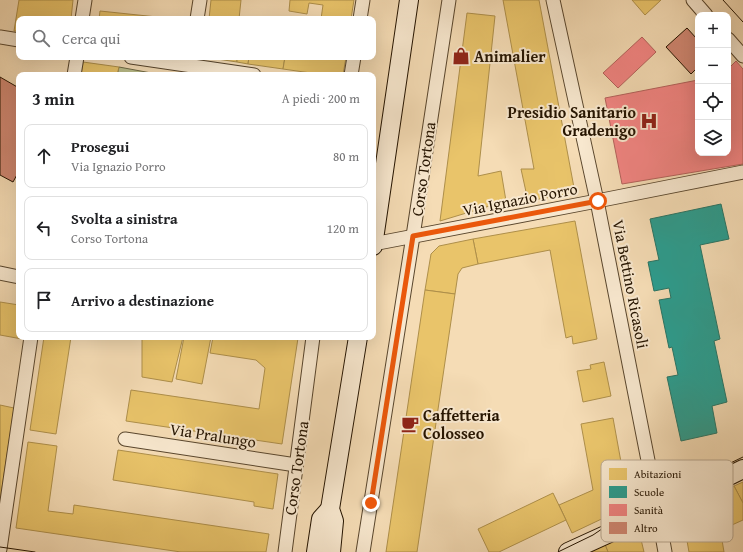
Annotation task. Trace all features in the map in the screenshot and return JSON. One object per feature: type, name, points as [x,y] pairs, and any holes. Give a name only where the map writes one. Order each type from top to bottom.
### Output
[{"type":"main road","points":[[376,225],[409,0]]},
{"type":"main road","name":"Corso Tortona","points":[[331,552],[334,522],[330,509],[358,340]]},
{"type":"main road","points":[[733,474],[743,469]]},
{"type":"main road","name":"Corso Tortona","points":[[316,552],[321,519],[330,509]]},
{"type":"main road","points":[[568,552],[601,537]]},
{"type":"street","points":[[82,16],[85,0]]},
{"type":"street","points":[[198,16],[200,0]]},
{"type":"street","points":[[360,16],[363,0]]},
{"type":"street","name":"Corso Tortona","points":[[363,552],[449,0]]},
{"type":"street","name":"Via Bettino Ricasoli","points":[[553,0],[598,201],[648,460]]},
{"type":"street","points":[[693,0],[703,12]]},
{"type":"street","points":[[0,37],[16,40]]},
{"type":"street","points":[[731,42],[743,56]]},
{"type":"street","points":[[74,72],[76,60]]},
{"type":"street","points":[[177,60],[192,61],[241,72]]},
{"type":"street","points":[[352,72],[354,60]]},
{"type":"street","name":"Via Ignazio Porro","points":[[376,244],[743,172]]},
{"type":"street","points":[[0,273],[16,276]]},
{"type":"street","points":[[0,551],[31,340]]},
{"type":"street","name":"Corso Tortona","points":[[285,552],[313,340]]},
{"type":"street","name":"Via Pralungo","points":[[125,439],[296,465]]},
{"type":"street","name":"Via Bettino Ricasoli","points":[[663,542],[665,552]]},
{"type":"green space","points":[[119,67],[146,72],[118,72]]},
{"type":"building: Abitazioni","points":[[19,0],[73,0],[71,16],[16,16]]},
{"type":"building: Abitazioni","points":[[211,0],[241,0],[239,16],[209,16]]},
{"type":"building: Abitazioni","points":[[290,0],[354,0],[351,16],[321,16],[323,5],[309,3],[307,14],[289,11]]},
{"type":"building: Abitazioni","points":[[503,0],[539,0],[575,193],[528,201],[521,169],[534,169]]},
{"type":"building: Abitazioni","points":[[632,0],[661,0],[645,15]]},
{"type":"building: Abitazioni","points":[[100,11],[148,16],[99,16]]},
{"type":"building: Abitazioni","points":[[467,13],[495,16],[478,176],[501,171],[506,201],[440,221]]},
{"type":"building: Abitazioni","points":[[16,19],[16,31],[14,31]]},
{"type":"building: Abitazioni","points":[[224,60],[237,60],[237,62]]},
{"type":"building: Abitazioni","points":[[237,60],[249,60],[248,64],[237,62]]},
{"type":"building: Abitazioni","points":[[249,60],[284,60],[283,69],[248,64]]},
{"type":"building: Abitazioni","points":[[284,60],[346,60],[344,72],[304,72],[283,69]]},
{"type":"building: Abitazioni","points":[[83,62],[119,67],[118,72],[81,72]]},
{"type":"building: Abitazioni","points":[[575,221],[597,339],[573,344],[572,336],[566,338],[550,250],[478,264],[473,239]]},
{"type":"building: Abitazioni","points":[[473,239],[478,264],[462,268],[458,274],[455,294],[425,290],[431,254],[439,246]]},
{"type":"building: Abitazioni","points":[[425,290],[455,294],[417,552],[386,552]]},
{"type":"building: Abitazioni","points":[[0,302],[16,305],[16,338],[0,335]]},
{"type":"building: Abitazioni","points":[[44,340],[71,340],[56,434],[30,430]]},
{"type":"building: Abitazioni","points":[[142,340],[182,340],[172,382],[142,377]]},
{"type":"building: Abitazioni","points":[[183,340],[210,340],[202,384],[176,379]]},
{"type":"building: Abitazioni","points":[[212,340],[298,340],[282,444],[126,421],[131,390],[259,409],[265,368],[256,360],[210,353]]},
{"type":"building: Abitazioni","points":[[604,362],[611,396],[583,402],[577,371],[591,369],[590,365]]},
{"type":"building: Abitazioni","points":[[0,405],[14,408],[0,501]]},
{"type":"building: Abitazioni","points":[[613,418],[621,460],[601,460],[601,519],[572,533],[559,505],[593,490],[581,424]]},
{"type":"building: Abitazioni","points":[[28,442],[57,446],[48,511],[73,514],[74,505],[269,534],[266,552],[181,552],[16,528]]},
{"type":"building: Abitazioni","points":[[118,450],[278,474],[273,509],[254,506],[254,502],[113,480]]},
{"type":"building: Abitazioni","points":[[743,482],[743,503],[734,486]]},
{"type":"building: Abitazioni","points":[[733,486],[743,503],[743,520],[733,524]]},
{"type":"building: Abitazioni","points":[[553,493],[566,520],[499,552],[489,552],[478,529]]},
{"type":"building: Abitazioni","points":[[604,542],[642,542],[644,552],[608,552]]},
{"type":"building: Abitazioni","points":[[604,542],[608,552],[584,552]]},
{"type":"building: Abitazioni","points":[[687,542],[722,542],[724,552],[689,552]]},
{"type":"building: Scuole","points":[[721,204],[729,239],[700,245],[720,339],[714,341],[727,402],[712,406],[717,433],[681,441],[667,377],[678,375],[672,347],[669,348],[659,300],[671,298],[669,288],[654,291],[648,262],[659,260],[650,219]]},
{"type":"building: Sanità","points":[[642,37],[656,52],[618,88],[603,73]]},
{"type":"building: Sanità","name":"Presidio Sanitario Gradenigo","points":[[736,61],[743,69],[743,164],[622,184],[605,98],[695,81],[695,156],[731,156],[731,66]]},
{"type":"building: Altro","points":[[687,28],[695,37],[695,70],[691,74],[666,47]]},
{"type":"building: Altro","points":[[0,77],[16,86],[16,176],[13,182],[0,175]]},
{"type":"tram line","points":[[723,0],[743,22]]},
{"type":"tram line","points":[[733,462],[743,457]]},
{"type":"tram line","points":[[558,552],[601,530]]},
{"type":"tram line","points":[[0,547],[35,552]]},
{"type":"place","name":"Animalier","points":[[461,56]]},
{"type":"place","name":"Presidio Sanitario Gradenigo","points":[[649,121]]},
{"type":"place","name":"Caffetteria Colosseo","points":[[410,424]]},
{"type":"route","points":[[371,503],[413,236],[598,201]]}]
